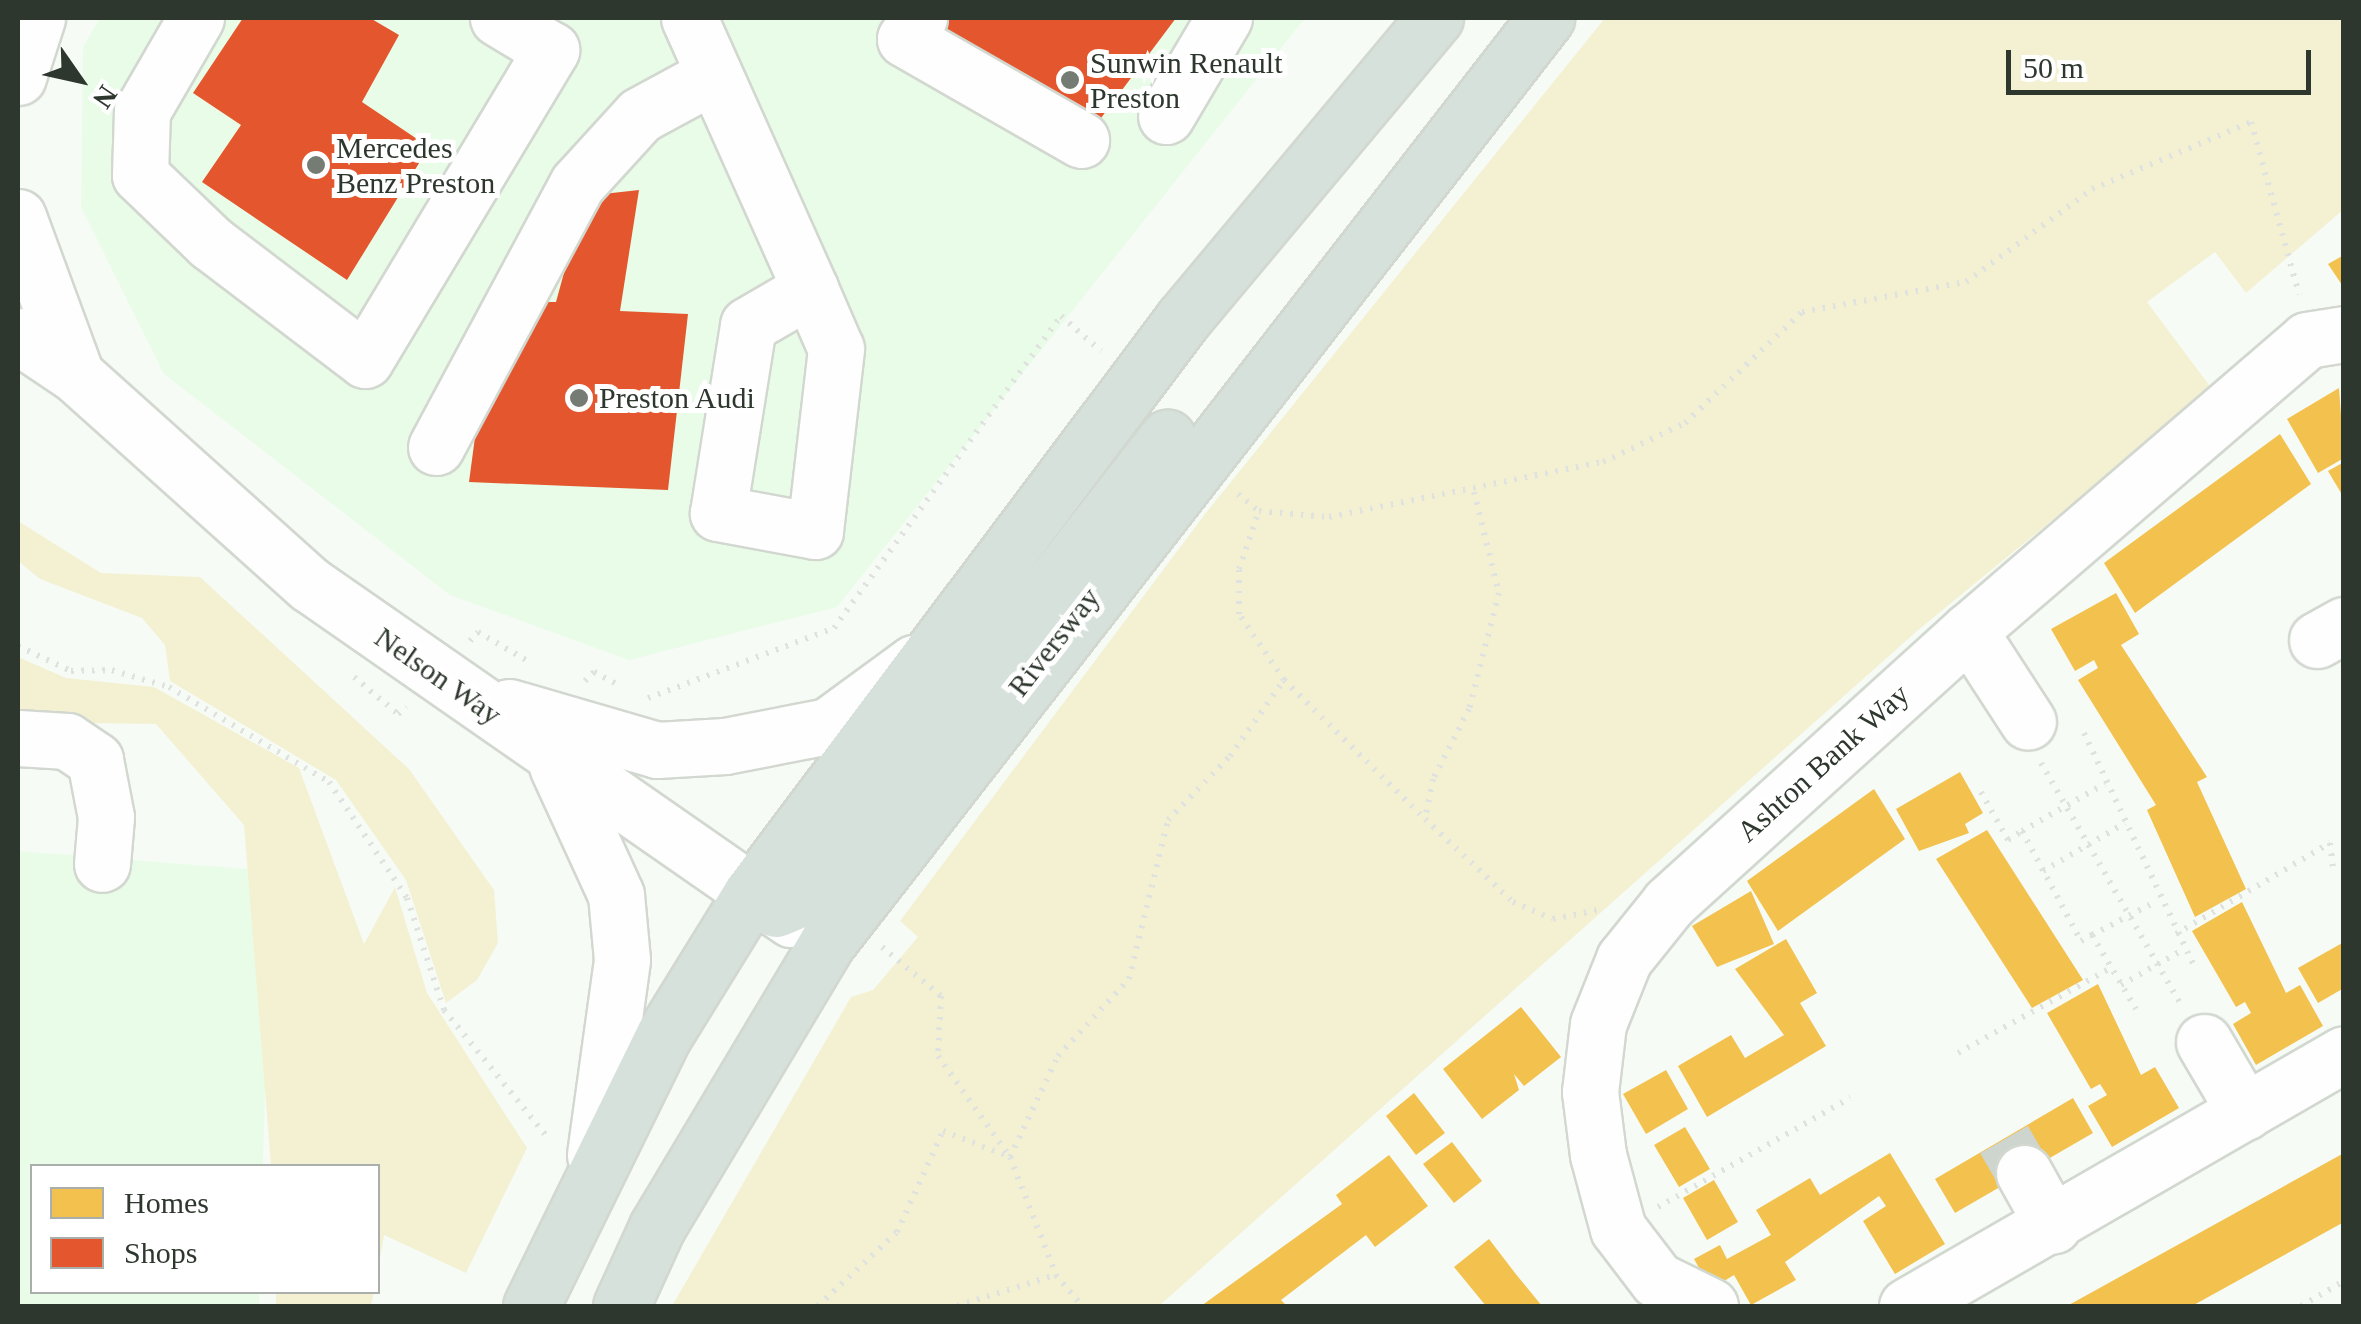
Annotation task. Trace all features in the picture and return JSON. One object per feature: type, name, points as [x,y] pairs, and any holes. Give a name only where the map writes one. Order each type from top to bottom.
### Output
[{"type":"highway","points":[[531,1306],[590,1177],[763,901],[935,646],[1183,319],[1435,18]]},
{"type":"highway","name":"Riversway","points":[[621,1306],[656,1227],[849,940],[1272,360],[1546,18]]},
{"type":"highway","points":[[763,901],[811,894],[1188,412],[1272,360]]},
{"type":"street","points":[[196,18],[142,111],[140,175],[210,243],[364,360],[551,50],[498,18]]},
{"type":"street","points":[[689,18],[810,289]]},
{"type":"street","points":[[919,18],[906,39],[1081,140]]},
{"type":"street","points":[[1166,116],[1224,18]]},
{"type":"street","points":[[436,447],[577,184],[640,115],[714,75]]},
{"type":"street","name":"Nelson Way","points":[[18,217],[76,375]]},
{"type":"street","name":"Nelson Way","points":[[18,336],[76,375],[309,584],[763,901],[849,940]]},
{"type":"street","name":"Ashton Bank Way","points":[[1710,1306],[1657,1280],[1618,1230],[1590,1092],[1598,1024],[1624,959],[1669,903],[1969,631],[2325,337]]},
{"type":"street","points":[[1969,631],[2028,722]]},
{"type":"street","points":[[468,695],[641,747],[725,746],[828,726],[935,646]]},
{"type":"street","points":[[18,738],[67,741],[95,760],[106,817],[102,864]]},
{"type":"street","points":[[554,758],[616,895],[622,960],[590,1177]]},
{"type":"street","points":[[2204,1042],[2245,1112]]},
{"type":"street","points":[[1907,1306],[2344,1054]]},
{"type":"street","points":[[2024,1173],[2053,1225]]},
{"type":"path","points":[[1244,492],[1259,511],[1329,517],[1474,492],[1603,462],[1669,430],[1802,312],[1966,282],[2092,189],[2251,122],[2325,337]]},
{"type":"path","points":[[1425,819],[1433,779],[1470,709],[1499,592],[1474,492]]},
{"type":"path","points":[[1259,511],[1239,569],[1239,614],[1284,680],[1425,819],[1514,902],[1553,919],[1669,903]]},
{"type":"path","points":[[18,646],[71,671],[112,670],[169,686],[329,782],[407,898],[444,1010],[538,1129],[590,1177]]},
{"type":"path","points":[[1010,1157],[1058,1056],[1129,979],[1168,820],[1284,680]]},
{"type":"path","points":[[2028,722],[2067,808],[2204,1042]]},
{"type":"path","points":[[1981,792],[2008,840],[2067,808],[2111,780],[2084,733]]},
{"type":"path","points":[[2022,832],[2081,941],[2157,901],[2165,896],[2104,784]]},
{"type":"path","points":[[2043,871],[2125,823]]},
{"type":"path","points":[[2176,934],[2330,842],[2333,868]]},
{"type":"path","points":[[2157,901],[2196,970]]},
{"type":"path","points":[[2092,935],[2136,1009]]},
{"type":"path","points":[[849,940],[941,996],[938,1056],[1010,1157],[1056,1275],[1082,1306]]},
{"type":"path","points":[[2121,985],[2184,949]]},
{"type":"path","points":[[1958,1053],[2111,968]]},
{"type":"path","points":[[1618,1230],[1850,1098]]},
{"type":"path","points":[[818,1306],[898,1232],[942,1132],[1010,1157]]},
{"type":"path","points":[[957,1306],[1056,1275]]},
{"type":"path","points":[[2301,1306],[2344,1282]]},
{"type":"shaded area","points":[[100,18],[1305,18],[837,607],[629,660],[450,595],[164,374],[81,207],[83,47]]},
{"type":"shaded area","points":[[1605,18],[2343,18],[2343,210],[2246,293],[2215,252],[2147,302],[2212,389],[1917,631],[1159,1306],[672,1306],[851,997],[873,990],[918,937],[900,921],[1205,514]]},
{"type":"shaded area","points":[[18,521],[101,573],[200,577],[409,769],[494,890],[498,943],[477,980],[446,1003],[406,880],[336,780],[170,681],[165,645],[142,618],[40,579],[18,561]]},
{"type":"shaded area","points":[[18,657],[66,678],[154,687],[299,768],[364,944],[395,887],[427,993],[527,1148],[466,1273],[384,1235],[380,1258],[380,1164],[271,1164],[244,825],[156,724],[18,722]]},
{"type":"shaded area","points":[[18,851],[271,871],[263,1164],[30,1164],[30,1294],[259,1294],[259,1306],[18,1306]]},
{"type":"shaded area","points":[[276,1294],[374,1294],[371,1306],[276,1306]]},
{"type":"building: Homes","points":[[2344,255],[2344,288],[2328,264]]},
{"type":"building: Homes","points":[[2339,388],[2344,458],[2318,473],[2287,419]]},
{"type":"building: Homes","points":[[2280,434],[2311,484],[2135,613],[2104,563]]},
{"type":"building: Homes","points":[[2344,462],[2344,498],[2328,471]]},
{"type":"building: Homes","points":[[2116,593],[2139,634],[2121,645],[2207,777],[2197,782],[2246,889],[2195,917],[2147,810],[2156,805],[2078,680],[2098,668],[2094,660],[2075,671],[2051,629]]},
{"type":"building: Homes","points":[[1960,772],[1983,813],[1965,824],[1969,833],[1919,851],[1896,809]]},
{"type":"building: Homes","points":[[1874,789],[1905,839],[1778,931],[1747,881]]},
{"type":"building: Homes","points":[[1987,830],[2083,980],[2032,1008],[1936,859]]},
{"type":"building: Homes","points":[[1751,891],[1774,944],[1717,967],[1692,926]]},
{"type":"building: Homes","points":[[2242,902],[2286,993],[2300,985],[2323,1026],[2256,1065],[2233,1024],[2251,1013],[2245,1002],[2236,1007],[2192,931]]},
{"type":"building: Homes","points":[[1786,939],[1817,993],[1800,1003],[1826,1046],[1707,1117],[1678,1066],[1731,1035],[1745,1058],[1784,1035],[1735,969]]},
{"type":"building: Homes","points":[[2344,942],[2344,988],[2318,1003],[2298,968]]},
{"type":"building: Homes","points":[[2098,984],[2141,1075],[2155,1067],[2179,1108],[2112,1147],[2088,1106],[2107,1095],[2100,1084],[2091,1089],[2047,1013]]},
{"type":"building: Homes","points":[[1521,1007],[1561,1057],[1524,1086],[1514,1074],[1519,1090],[1482,1119],[1443,1069]]},
{"type":"building: Homes","points":[[1666,1070],[1688,1109],[1646,1134],[1623,1094]]},
{"type":"building: Homes","points":[[1414,1093],[1445,1133],[1416,1155],[1386,1116]]},
{"type":"building: Homes","points":[[2073,1098],[2093,1133],[1955,1213],[1935,1179]]},
{"type":"building: Homes","points":[[1685,1127],[1710,1169],[1679,1187],[1654,1145]]},
{"type":"building: Homes","points":[[1452,1142],[1482,1181],[1454,1203],[1423,1164]]},
{"type":"building: Homes","points":[[1890,1153],[1945,1244],[1895,1274],[1863,1221],[1886,1206],[1879,1196],[1785,1262],[1796,1280],[1751,1305],[1734,1275],[1711,1289],[1694,1259],[1720,1245],[1727,1259],[1771,1235],[1756,1210],[1810,1178],[1820,1195]]},
{"type":"building: Homes","points":[[2344,1153],[2344,1222],[2192,1306],[2067,1306]]},
{"type":"building: Homes","points":[[1389,1155],[1428,1206],[1375,1247],[1366,1235],[1281,1300],[1287,1306],[1201,1306],[1342,1204],[1336,1195]]},
{"type":"building: Homes","points":[[1714,1180],[1738,1222],[1707,1240],[1683,1198]]},
{"type":"building: Homes","points":[[1489,1239],[1542,1306],[1486,1306],[1454,1267]]},
{"type":"building: Shops","name":"Mercedes Benz Preston","points":[[243,18],[370,18],[399,35],[362,102],[429,147],[347,280],[202,182],[241,125],[193,93]]},
{"type":"building: Shops","name":"Sunwin Renault Preston","points":[[937,18],[1176,18],[1095,126],[926,34]]},
{"type":"building: Shops","name":"Preston Audi","points":[[639,190],[620,311],[688,314],[668,490],[469,482],[493,302],[556,302],[585,196]]},
{"type":"tunnel","points":[[2004,1139],[2024,1173]]},
{"type":"place","name":"Sunwin Renault Preston","points":[[1070,80]]},
{"type":"place","name":"Mercedes Benz Preston","points":[[316,165]]},
{"type":"place","name":"Preston Audi","points":[[579,398]]}]
